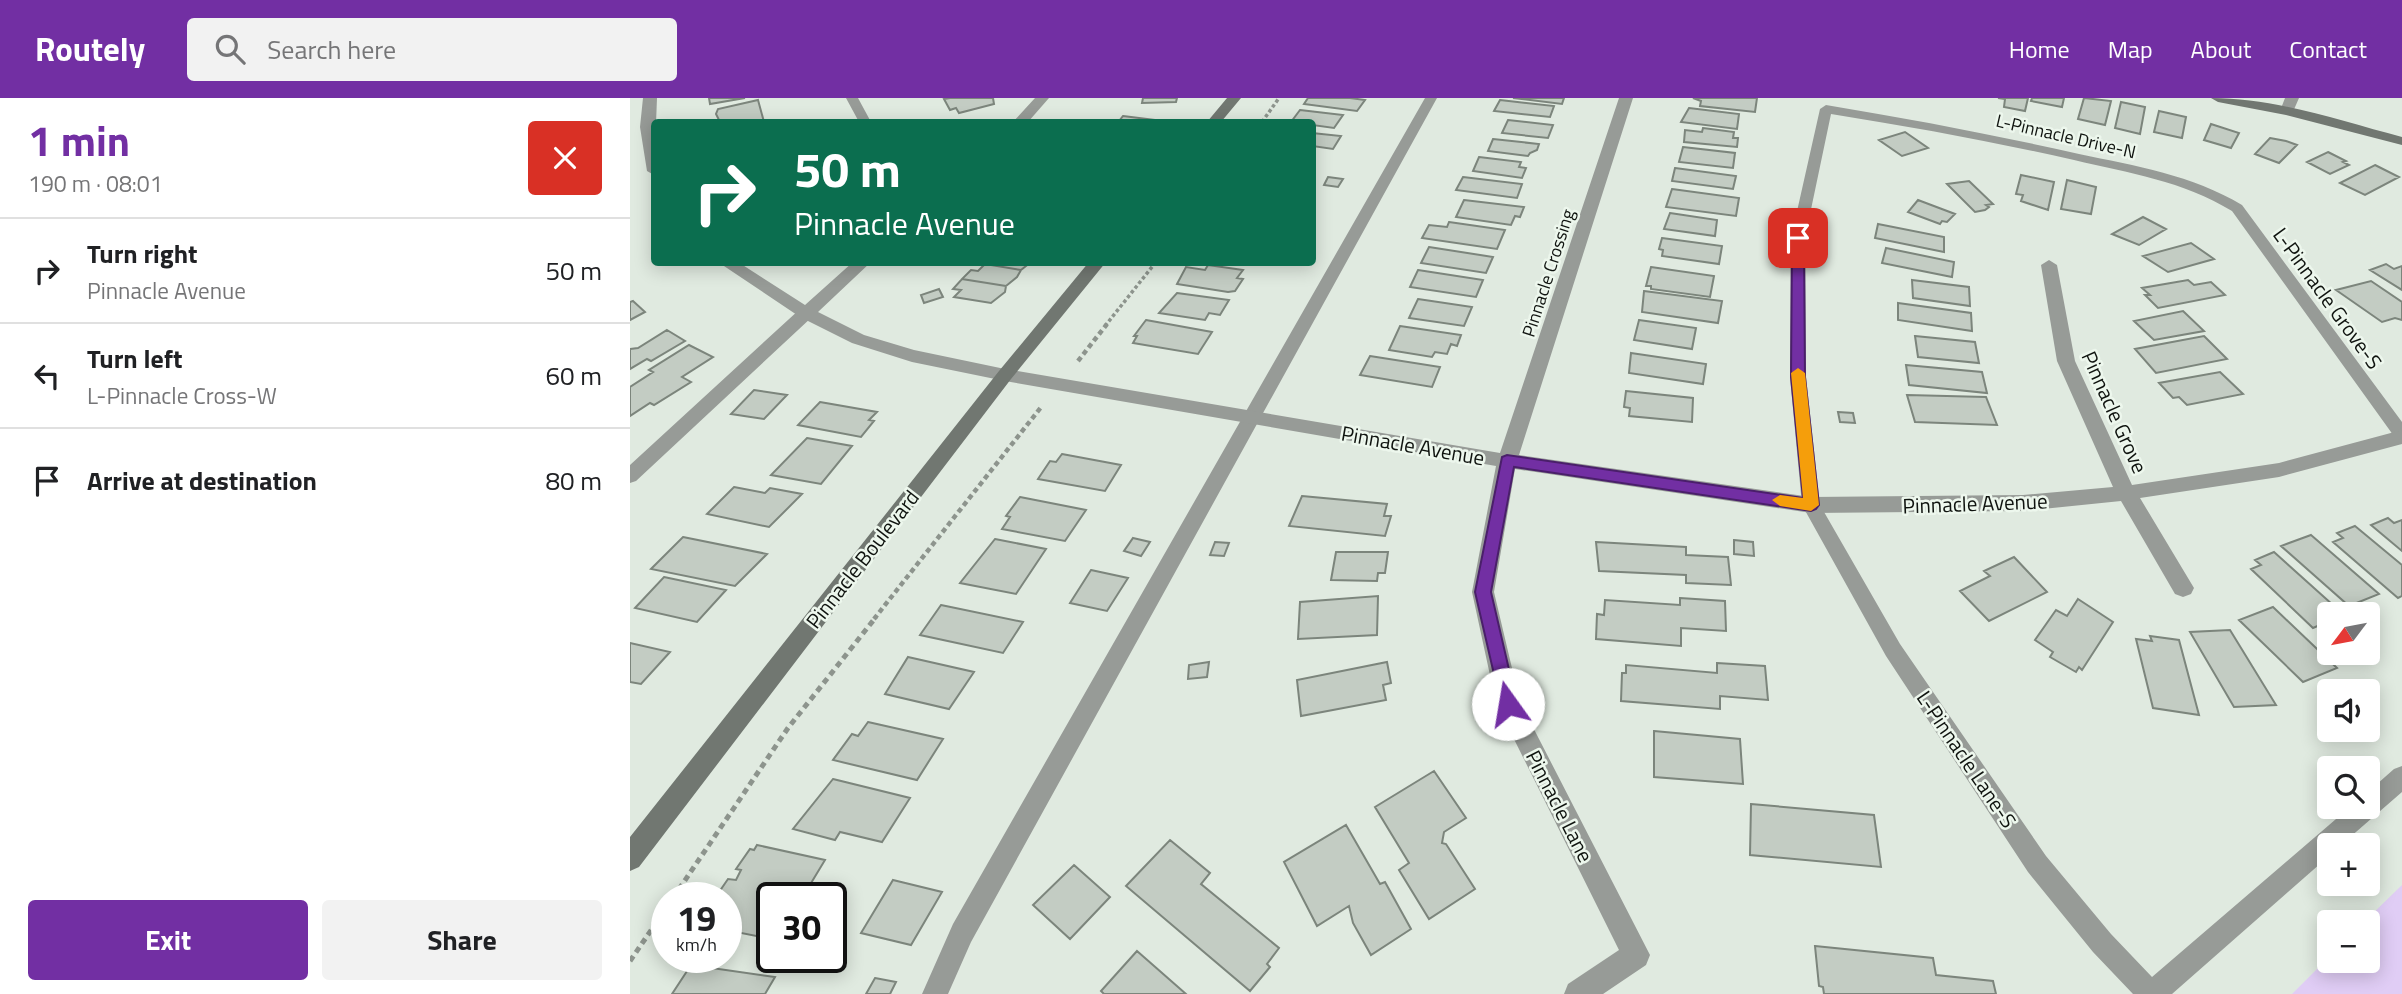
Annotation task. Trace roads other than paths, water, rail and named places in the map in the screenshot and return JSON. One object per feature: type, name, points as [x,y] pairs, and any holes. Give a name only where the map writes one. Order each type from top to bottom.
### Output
[{"type":"street","points":[[650,98],[647,127],[651,152]]},
{"type":"street","points":[[1024,119],[1042,98]]},
{"type":"street","points":[[1216,119],[1234,98]]},
{"type":"street","name":"Pinnacle Crossing","points":[[1507,461],[1626,98]]},
{"type":"street","points":[[2218,98],[2289,105],[2402,141]]},
{"type":"street","name":"Pinnacle Grove","points":[[2049,265],[2066,361],[2126,493]]},
{"type":"street","name":"Pinnacle Avenue","points":[[732,266],[806,313],[858,339],[912,356],[1005,375],[1507,461],[1811,505],[2023,503],[2126,493],[2279,470],[2402,436]]},
{"type":"street","points":[[806,313],[859,266]]},
{"type":"street","name":"Pinnacle Boulevard","points":[[630,858],[1005,375],[1095,266]]},
{"type":"street","name":"Pinnacle Lane","points":[[1507,461],[1483,592],[1508,704],[1636,955],[1578,994]]},
{"type":"street","points":[[2126,493],[2182,588]]},
{"type":"lane","points":[[852,98],[863,119]]},
{"type":"lane","points":[[935,994],[962,933],[1431,98]]},
{"type":"lane","name":"L-Pinnacle Drive-N","points":[[1811,505],[1798,377],[1798,238],[1826,109],[1964,131],[2177,179],[2213,192]]},
{"type":"lane","name":"L-Pinnacle Grove-S","points":[[2213,192],[2237,208],[2402,436]]},
{"type":"lane","points":[[630,476],[806,313]]},
{"type":"lane","name":"L-Pinnacle Lane-S","points":[[1811,505],[1893,650],[2038,864],[2102,943],[2151,994]]},
{"type":"lane","points":[[2151,994],[2402,777]]}]
